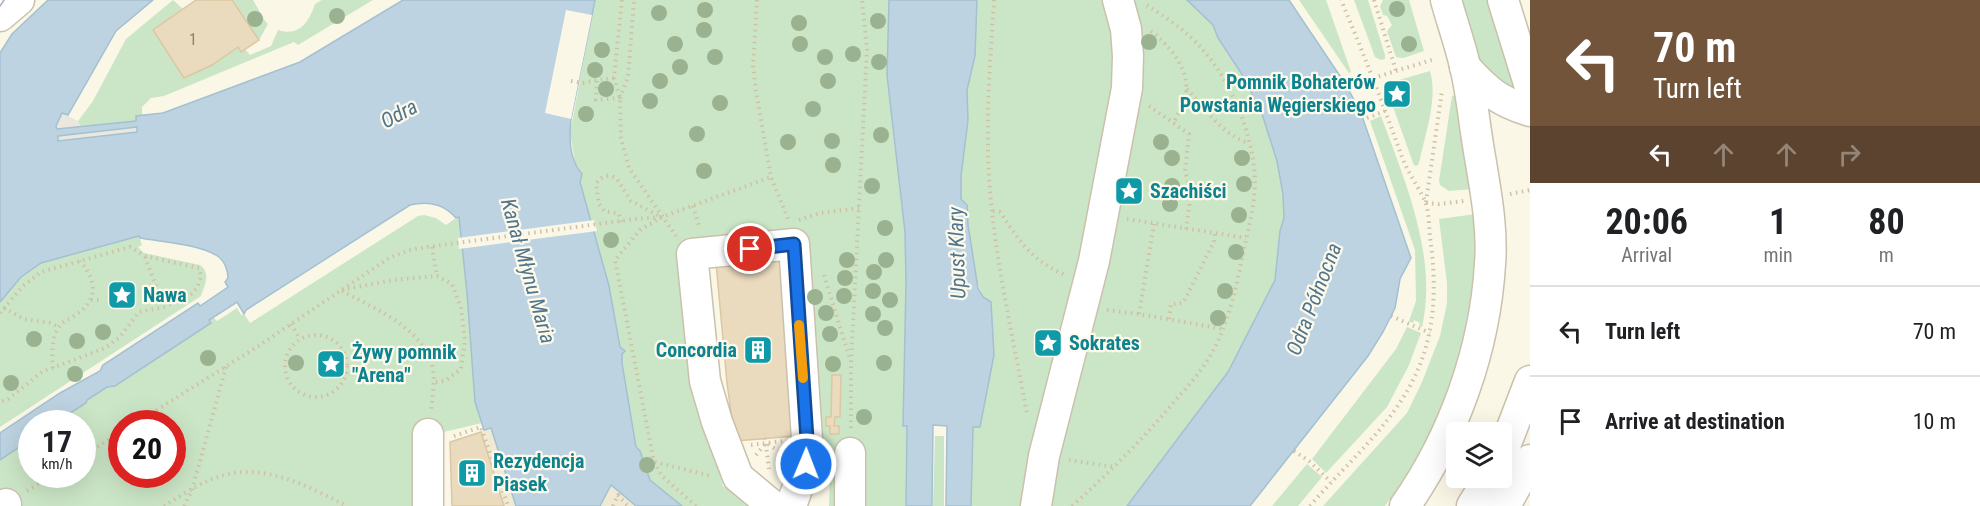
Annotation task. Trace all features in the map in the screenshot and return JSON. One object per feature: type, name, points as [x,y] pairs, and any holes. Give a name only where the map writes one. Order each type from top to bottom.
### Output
[{"type":"street","points":[[0,16],[19,0]]},
{"type":"street","points":[[1405,506],[1429,469],[1458,407],[1478,343],[1486,305],[1491,262],[1487,198],[1448,72],[1446,0]]},
{"type":"street","points":[[1503,0],[1530,87]]},
{"type":"street","points":[[1036,506],[1044,456],[1086,294],[1103,216],[1127,88],[1126,29],[1130,1]]},
{"type":"street","points":[[1448,72],[1496,98],[1530,111]]},
{"type":"street","points":[[773,506],[738,462],[705,381],[692,254],[794,244],[796,447],[806,464],[791,506]]},
{"type":"street","points":[[1512,428],[1530,381]]},
{"type":"street","points":[[428,434],[428,506]]},
{"type":"street","points":[[850,453],[850,506]]},
{"type":"street","points":[[1505,506],[1530,460]]},
{"type":"street","points":[[1472,506],[1483,488]]},
{"type":"path","points":[[622,0],[614,78],[620,98],[621,138],[629,168],[676,237]]},
{"type":"path","points":[[620,98],[628,77],[634,0]]},
{"type":"path","points":[[757,0],[753,66],[771,177],[789,223],[820,213],[859,208]]},
{"type":"path","points":[[850,453],[851,363],[867,50],[862,0]]},
{"type":"path","points":[[994,0],[988,148],[993,211],[998,256],[1028,417],[1044,456],[1116,467]]},
{"type":"path","points":[[1341,0],[1373,78],[1406,169],[1426,203]]},
{"type":"path","points":[[1374,0],[1396,71]]},
{"type":"path","points":[[1072,506],[1116,467],[1150,432],[1205,364],[1223,329],[1236,292],[1253,200],[1255,169],[1249,143],[1230,90],[1217,68],[1202,48],[1164,16],[1130,1]]},
{"type":"path","points":[[1151,31],[1174,55],[1184,71],[1187,88],[1174,122]]},
{"type":"path","points":[[1310,506],[1389,420],[1422,360],[1434,317],[1435,273],[1426,203],[1442,96],[1448,72],[1435,59],[1373,78]]},
{"type":"path","points":[[571,81],[583,83],[614,78]]},
{"type":"path","points":[[597,80],[596,100],[620,98]]},
{"type":"path","points":[[1127,88],[1189,134],[1185,171],[1191,194],[1186,229]]},
{"type":"path","points":[[1187,88],[1224,129],[1239,140],[1249,143]]},
{"type":"path","points":[[1367,118],[1385,111]]},
{"type":"path","points":[[619,222],[619,214],[606,212],[600,207],[596,184],[604,177],[615,177],[631,201],[662,217]]},
{"type":"path","points":[[696,506],[662,476],[654,462],[615,260],[640,230],[662,217],[771,177]]},
{"type":"path","points":[[993,211],[1000,212],[1027,250],[1037,260],[1070,277],[1086,294],[1139,314],[1223,329]]},
{"type":"path","points":[[1103,216],[1246,238]]},
{"type":"path","points":[[157,410],[396,254],[435,246],[662,217]]},
{"type":"path","points":[[1139,314],[1152,249],[1154,224]]},
{"type":"path","points":[[1169,319],[1172,304],[1184,303],[1214,242],[1215,233]]},
{"type":"path","points":[[435,246],[437,276]]},
{"type":"path","points":[[0,313],[31,278],[53,268],[130,248],[145,256],[199,268],[201,277],[197,288],[191,294],[164,307],[139,312],[120,337],[105,348],[42,372],[8,399],[0,402]]},
{"type":"path","points":[[145,256],[164,307]]},
{"type":"path","points":[[53,368],[54,341],[58,327],[79,313],[91,300],[93,284],[80,261]]},
{"type":"path","points":[[820,264],[851,363]]},
{"type":"path","points":[[341,290],[393,280],[437,276],[452,284],[461,308],[465,340],[461,369],[445,381],[434,382]]},
{"type":"path","points":[[144,288],[156,285]]},
{"type":"path","points":[[341,290],[404,325],[422,346],[432,366],[434,382],[428,434]]},
{"type":"path","points":[[91,300],[100,300]]},
{"type":"path","points":[[4,308],[24,320],[50,323],[58,327]]},
{"type":"path","points":[[1391,316],[1430,333]]},
{"type":"path","points":[[291,324],[300,339]]},
{"type":"path","points":[[311,335],[325,336],[343,350],[347,368],[343,382],[334,392],[321,397],[311,397],[298,392],[289,382],[284,369],[286,355],[294,343],[300,339],[311,335]]},
{"type":"path","points":[[184,506],[192,490],[226,367]]},
{"type":"path","points":[[481,427],[508,506]]},
{"type":"path","points":[[654,462],[721,479],[765,441],[796,447]]},
{"type":"path","points":[[738,462],[765,441],[796,447]]},
{"type":"path","points":[[765,441],[768,466]]},
{"type":"path","points":[[1294,451],[1310,461],[1331,482]]},
{"type":"path","points":[[164,506],[219,476],[263,473],[281,476],[347,506]]},
{"type":"path","points":[[6,505],[32,488]]},
{"type":"path","points":[[613,506],[618,495],[628,506]]},
{"type":"shaded area","points":[[62,113],[78,121],[80,126],[136,121],[138,132],[81,138],[100,169],[69,177],[64,173],[72,166],[79,139],[58,141],[56,126]]},
{"type":"shaded area","name":"Rezydencja Piasek","points":[[491,428],[516,506],[452,506],[450,442]]},
{"type":"shaded area","points":[[611,485],[636,506],[600,506]]},
{"type":"green space","points":[[173,0],[183,9],[153,30],[184,78],[212,65],[238,47],[241,52],[245,49],[250,55],[271,46],[278,30],[285,32],[297,30],[310,17],[315,4],[322,0],[373,0],[298,45],[294,42],[164,96],[151,98],[142,107],[142,115],[136,116],[136,121],[81,127],[78,121],[93,101],[126,39]]},
{"type":"green space","points":[[232,0],[253,0],[268,24],[259,40]]},
{"type":"green space","points":[[595,0],[889,0],[887,75],[905,232],[903,425],[907,426],[906,506],[829,506],[830,469],[813,468],[805,274],[698,245],[697,395],[723,486],[751,506],[682,506],[650,480],[640,451],[636,447],[609,286],[580,182],[582,174],[575,162],[570,133]]},
{"type":"green space","points":[[977,0],[1187,0],[1213,25],[1218,38],[1241,73],[1262,114],[1277,161],[1283,194],[1284,218],[1280,231],[1275,280],[1228,372],[1127,506],[971,506],[973,427],[980,427],[983,297],[975,276],[968,211],[961,199],[961,176],[968,120],[967,90],[975,56]]},
{"type":"green space","points":[[1299,0],[1326,0],[1351,72],[1349,73]]},
{"type":"green space","points":[[1354,0],[1368,0],[1385,59],[1375,57]]},
{"type":"green space","points":[[1383,0],[1409,0],[1424,51],[1403,58],[1396,57],[1387,31],[1392,25],[1387,16],[1383,15],[1380,6]]},
{"type":"green space","points":[[1462,0],[1493,0],[1520,93],[1481,68]]},
{"type":"green space","points":[[1430,71],[1432,103],[1420,159],[1418,165],[1415,166],[1385,84]]},
{"type":"green space","points":[[1455,95],[1465,134],[1473,189],[1449,191],[1440,185],[1439,181],[1452,96]]},
{"type":"green space","points":[[1381,116],[1409,193],[1422,247],[1426,274],[1426,301],[1422,327],[1414,320],[1413,323],[1409,321],[1416,301],[1415,250],[1370,121]]},
{"type":"green space","points":[[1476,214],[1475,253],[1465,330],[1443,404],[1427,440],[1408,474],[1385,506],[1323,506],[1407,413],[1440,336],[1447,303],[1447,283],[1439,219]]},
{"type":"green space","points":[[418,216],[436,218],[446,225],[459,216],[475,402],[482,423],[435,434],[420,506],[0,506],[0,460],[18,448],[18,488],[96,488],[96,410],[75,410],[86,403],[86,400],[107,387],[115,386],[210,324],[209,320],[213,317],[217,321],[237,308],[250,323]]},
{"type":"green space","points":[[139,236],[142,245],[138,247],[144,253],[200,265],[205,272],[206,279],[201,296],[26,410],[18,410],[18,415],[0,427],[0,302],[21,277],[41,263]]},
{"type":"green space","points":[[1407,327],[1421,333],[1409,365],[1387,407],[1326,473],[1312,459],[1396,349]]},
{"type":"green space","points":[[935,436],[944,436],[944,506],[933,506]]},
{"type":"green space","points":[[1307,464],[1322,477],[1298,506],[1272,506]]},
{"type":"water","points":[[48,0],[153,0],[116,31],[68,115],[62,113],[56,126],[57,129],[136,121],[136,116],[163,113],[300,62],[403,0],[595,0],[571,119],[571,148],[582,174],[580,182],[609,286],[620,347],[625,351],[622,354],[622,363],[636,447],[640,451],[650,480],[682,506],[636,506],[611,485],[600,506],[516,506],[491,428],[484,430],[475,402],[459,217],[456,218],[441,207],[423,203],[410,205],[246,310],[244,314],[237,302],[209,320],[211,323],[115,386],[107,387],[75,410],[34,410],[100,371],[103,365],[198,303],[200,306],[228,287],[225,282],[228,278],[223,261],[211,253],[192,246],[139,236],[41,263],[21,277],[0,302],[0,53],[12,34]],"holes":[[[137,127],[137,132],[58,141],[58,136]]]},
{"type":"water","name":"Upust Klary","points":[[889,0],[977,0],[975,56],[967,90],[968,120],[961,176],[961,199],[967,205],[978,288],[983,297],[991,302],[994,355],[980,427],[973,427],[971,506],[946,506],[947,426],[933,425],[932,506],[906,506],[907,426],[903,426],[905,232],[887,75]]},
{"type":"water","name":"Odra Północna","points":[[1187,0],[1289,0],[1346,85],[1361,113],[1411,258],[1400,279],[1395,308],[1368,356],[1250,506],[1127,506],[1228,372],[1275,280],[1280,231],[1284,218],[1283,194],[1277,161],[1262,114],[1241,73],[1218,38],[1213,25]]},
{"type":"water","points":[[18,421],[18,448],[0,460],[0,433]]},
{"type":"pier","points":[[566,10],[592,15],[571,119],[545,113]]},
{"type":"pier","points":[[594,220],[597,231],[459,249],[458,238]]},
{"type":"building","points":[[196,0],[232,0],[259,40],[241,52],[238,47],[212,65],[184,78],[153,30]]},
{"type":"building","name":"Concordia","points":[[786,256],[796,436],[735,441],[716,263]]},
{"type":"building","points":[[832,375],[841,375],[840,417],[835,417],[834,426],[839,426],[839,434],[830,434],[830,426],[826,426],[826,417],[831,417]]},
{"type":"building","name":"Rezydencja Piasek","points":[[481,432],[504,506],[452,506],[450,442]]},
{"type":"tram line","points":[[0,6],[4,0]]},
{"type":"slow traffic","points":[[799,325],[803,378]]},
{"type":"place","name":"Pomnik Bohaterów Powstania Węgierskiego","points":[[1397,94]]},
{"type":"place","name":"Szachiści","points":[[1129,191]]},
{"type":"place","name":"Nawa","points":[[122,295]]},
{"type":"place","name":"Sokrates","points":[[1048,343]]},
{"type":"place","name":"Concordia","points":[[758,350]]},
{"type":"place","name":"Żywy pomnik \"Arena\"","points":[[331,364]]},
{"type":"place","name":"Rezydencja Piasek","points":[[472,473]]},
{"type":"route","points":[[750,249],[794,244],[807,439],[806,464]]},
{"type":"water label","name":"Odra","points":[[399,114]]},
{"type":"water label","name":"Kanał Młynu Maria","points":[[528,271]]}]
